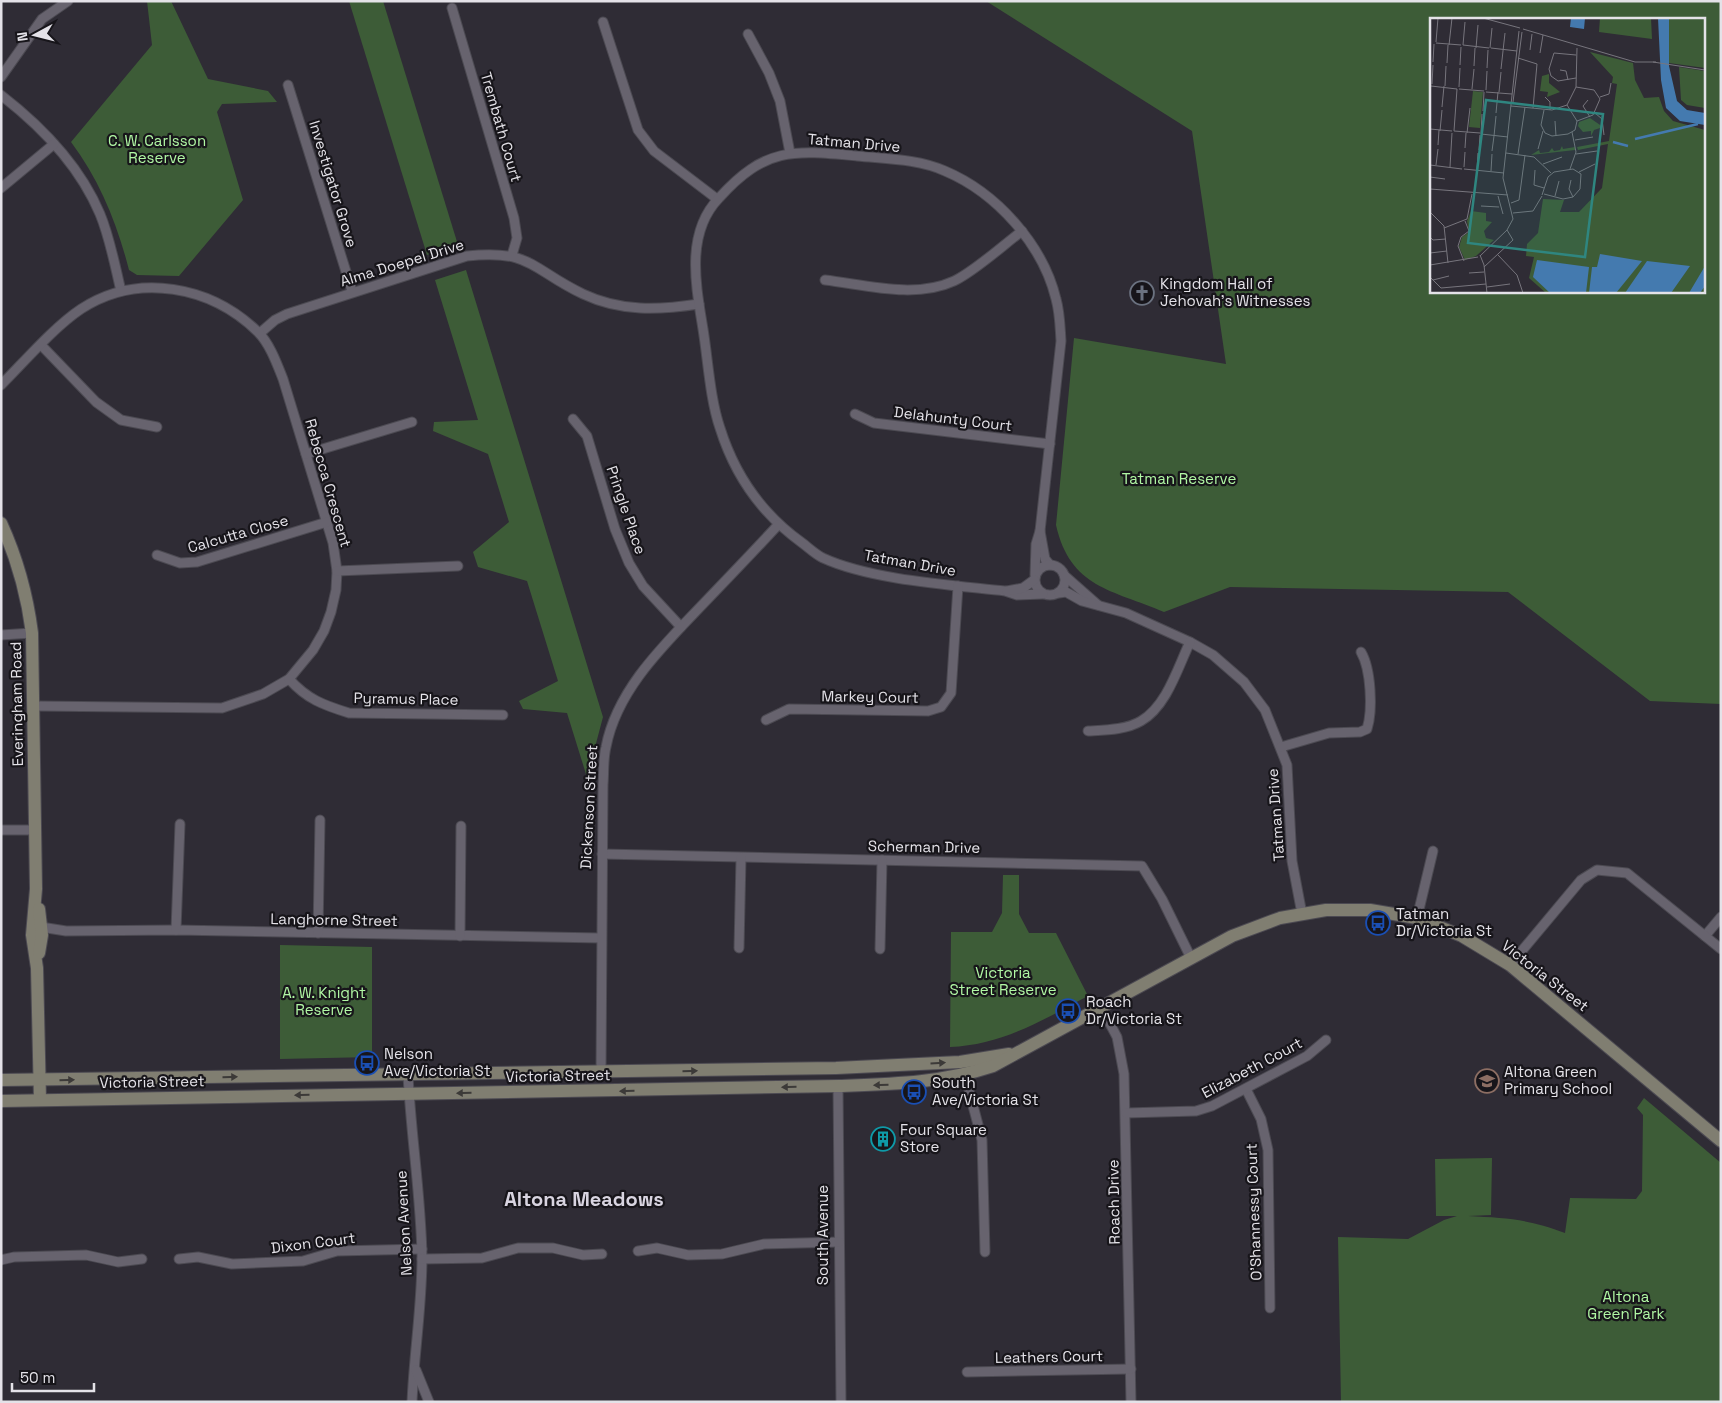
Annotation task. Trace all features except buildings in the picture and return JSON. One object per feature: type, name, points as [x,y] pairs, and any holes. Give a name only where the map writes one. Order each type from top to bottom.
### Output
[{"type":"street","points":[[1,77],[42,19],[68,1]]},
{"type":"street","name":"Trembath Court","points":[[452,8],[514,218],[517,238],[512,255]]},
{"type":"street","points":[[603,22],[638,130],[654,151],[716,200]]},
{"type":"street","points":[[748,34],[772,80],[780,101],[790,153]]},
{"type":"street","name":"Investigator Grove","points":[[288,85],[352,291]]},
{"type":"street","points":[[1,95],[23,112],[54,144],[81,178],[100,214],[121,291]]},
{"type":"street","points":[[1,188],[54,144]]},
{"type":"street","name":"Tatman Drive","points":[[1005,591],[1023,588],[1034,577],[1036,544],[1040,531],[1061,341],[1059,312],[1048,273],[1022,231],[998,205],[974,186],[945,171],[917,162],[818,151],[790,153],[768,159],[746,170],[716,200],[704,219],[698,240],[695,268],[719,426],[735,468],[752,496],[778,525],[822,557],[870,572],[958,586],[1005,591],[1017,595],[1043,594]]},
{"type":"street","points":[[825,280],[903,289],[922,290],[939,287],[956,280],[1022,231]]},
{"type":"street","name":"Alma Doepel Drive","points":[[260,333],[275,320],[287,314],[352,291],[468,256],[493,253],[512,255],[534,264],[582,294],[603,302],[642,310],[662,310],[699,304]]},
{"type":"street","name":"Rebecca Crescent","points":[[1,384],[82,309],[121,291],[158,287],[192,292],[230,309],[260,333],[283,379],[333,543],[337,571],[331,612],[324,631],[313,650],[289,679],[263,694],[222,708],[35,706]]},
{"type":"street","points":[[42,346],[96,402],[121,420],[157,427]]},
{"type":"street","name":"Delahunty Court","points":[[856,414],[874,423],[1050,444]]},
{"type":"street","name":"Pringle Place","points":[[573,419],[587,436],[615,529],[629,563],[643,586],[681,627]]},
{"type":"street","points":[[306,454],[412,422]]},
{"type":"street","name":"Calcutta Close","points":[[157,555],[180,563],[197,562],[327,522]]},
{"type":"street","name":"Everingham Road","points":[[1,523],[16,556],[29,610],[32,633],[35,706],[40,1100]]},
{"type":"street","name":"Dickenson Street","points":[[601,1092],[602,854],[606,747],[625,697],[642,672],[681,627],[778,525]]},
{"type":"street","name":"Tatman Drive","points":[[1040,531],[1046,558],[1050,565]]},
{"type":"street","points":[[1050,565],[1060,568],[1064,575],[1065,584],[1059,593],[1049,596],[1039,592],[1034,577],[1044,566],[1050,565]]},
{"type":"street","points":[[337,571],[458,566]]},
{"type":"street","name":"Tatman Drive","points":[[1064,575],[1098,605]]},
{"type":"street","name":"Markey Court","points":[[766,720],[790,710],[928,711],[941,707],[951,693],[958,586]]},
{"type":"street","name":"Tatman Drive","points":[[1059,593],[1066,592],[1082,601],[1126,613],[1190,642],[1212,656],[1244,682],[1265,710],[1287,764],[1292,861],[1302,914]]},
{"type":"street","points":[[1,635],[32,633]]},
{"type":"street","points":[[1088,731],[1120,729],[1142,721],[1155,708],[1166,691],[1190,642]]},
{"type":"street","points":[[1281,746],[1329,733],[1360,732],[1367,729],[1369,708],[1368,669],[1361,652]]},
{"type":"street","name":"Pyramus Place","points":[[289,679],[303,694],[326,706],[349,713],[503,715]]},
{"type":"street","points":[[318,933],[320,820]]},
{"type":"street","points":[[176,930],[180,824]]},
{"type":"street","points":[[460,936],[461,826]]},
{"type":"street","points":[[1,830],[36,830]]},
{"type":"street","points":[[1416,918],[1433,851]]},
{"type":"street","name":"Scherman Drive","points":[[602,854],[1142,866],[1158,892],[1191,958]]},
{"type":"street","points":[[739,948],[741,858]]},
{"type":"street","points":[[880,949],[882,860]]},
{"type":"street","points":[[1510,965],[1581,880],[1597,870],[1627,873],[1721,949]]},
{"type":"street","name":"Victoria Street","points":[[1,1101],[409,1093],[601,1092],[902,1084],[965,1075],[993,1066],[1232,936],[1280,918],[1326,910],[1370,910],[1416,918],[1462,936],[1510,965],[1721,1141]]},
{"type":"street","points":[[1705,936],[1721,917]]},
{"type":"street","name":"Langhorne Street","points":[[38,931],[176,930],[601,938]]},
{"type":"street","name":"Roach Drive","points":[[1101,1007],[1117,1038],[1122,1055],[1126,1113],[1131,1402]]},
{"type":"street","name":"Elizabeth Court","points":[[1126,1113],[1196,1111],[1212,1106],[1307,1056],[1326,1040]]},
{"type":"street","name":"Victoria Street","points":[[1,1080],[836,1068],[960,1062],[1019,1052]]},
{"type":"street","points":[[960,1062],[982,1140],[985,1252]]},
{"type":"street","name":"South Avenue","points":[[836,1068],[838,1086],[841,1402]]},
{"type":"street","name":"Nelson Avenue","points":[[408,1074],[422,1249],[416,1369],[412,1402]]},
{"type":"street","name":"O'Shannessy Court","points":[[1246,1089],[1261,1119],[1268,1150],[1270,1308]]},
{"type":"street","points":[[638,1251],[656,1248],[688,1255],[722,1254],[764,1244],[839,1242]]},
{"type":"street","points":[[422,1259],[482,1258],[518,1248],[554,1248],[583,1255],[602,1254]]},
{"type":"street","name":"Dixon Court","points":[[179,1260],[198,1257],[232,1264],[303,1261],[337,1251],[422,1249]]},
{"type":"street","points":[[1,1260],[14,1257],[86,1255],[118,1262],[142,1259]]},
{"type":"street","name":"Nelson Avenue","points":[[416,1369],[429,1402]]},
{"type":"street","name":"Leathers Court","points":[[967,1372],[1130,1369]]},
{"type":"green space","name":"C. W. Carlsson Reserve","points":[[147,1],[171,1],[208,79],[268,91],[277,102],[222,104],[217,112],[243,200],[179,276],[137,275],[129,270],[113,219],[99,187],[71,142],[152,45]]},
{"type":"green space","points":[[349,1],[383,1],[458,245],[427,255]]},
{"type":"green space","name":"Tatman Reserve","points":[[986,1],[1721,1],[1721,704],[1650,701],[1508,592],[1230,587],[1164,612],[1096,584],[1072,562],[1063,546],[1056,525],[1074,338],[1226,364],[1192,131]]},
{"type":"green space","points":[[466,270],[603,717],[594,751],[590,787],[567,713],[523,709],[519,701],[558,681],[527,581],[478,567],[473,552],[509,522],[488,454],[433,431],[434,422],[478,420],[435,280]]},
{"type":"green space","name":"Victoria Street Reserve","points":[[1003,875],[1019,875],[1019,914],[1029,933],[1056,933],[1088,996],[1022,1030],[987,1042],[950,1047],[951,932],[992,932],[1002,913]]},
{"type":"green space","name":"A. W. Knight Reserve","points":[[280,945],[372,947],[372,1057],[280,1059]]},
{"type":"green space","name":"Altona Green Park","points":[[1644,1098],[1721,1163],[1721,1402],[1341,1402],[1338,1237],[1408,1239],[1444,1220],[1457,1216],[1436,1216],[1435,1159],[1492,1158],[1491,1215],[1468,1216],[1517,1220],[1565,1233],[1570,1198],[1636,1199],[1642,1191],[1643,1115],[1637,1108]]},
{"type":"place","name":"Kingdom Hall of Jehovah's Witnesses","points":[[1142,293]]},
{"type":"place","name":"Tatman Dr/Victoria St","points":[[1378,923]]},
{"type":"place","name":"Roach Dr/Victoria St","points":[[1068,1011]]},
{"type":"place","name":"Nelson Ave/Victoria St","points":[[367,1063]]},
{"type":"place","name":"Altona Green Primary School","points":[[1487,1081]]},
{"type":"place","name":"South Ave/Victoria St","points":[[914,1092]]},
{"type":"place","name":"Four Square Store","points":[[883,1139]]},
{"type":"district","name":"Altona Meadows","points":[[584,1199]]}]
